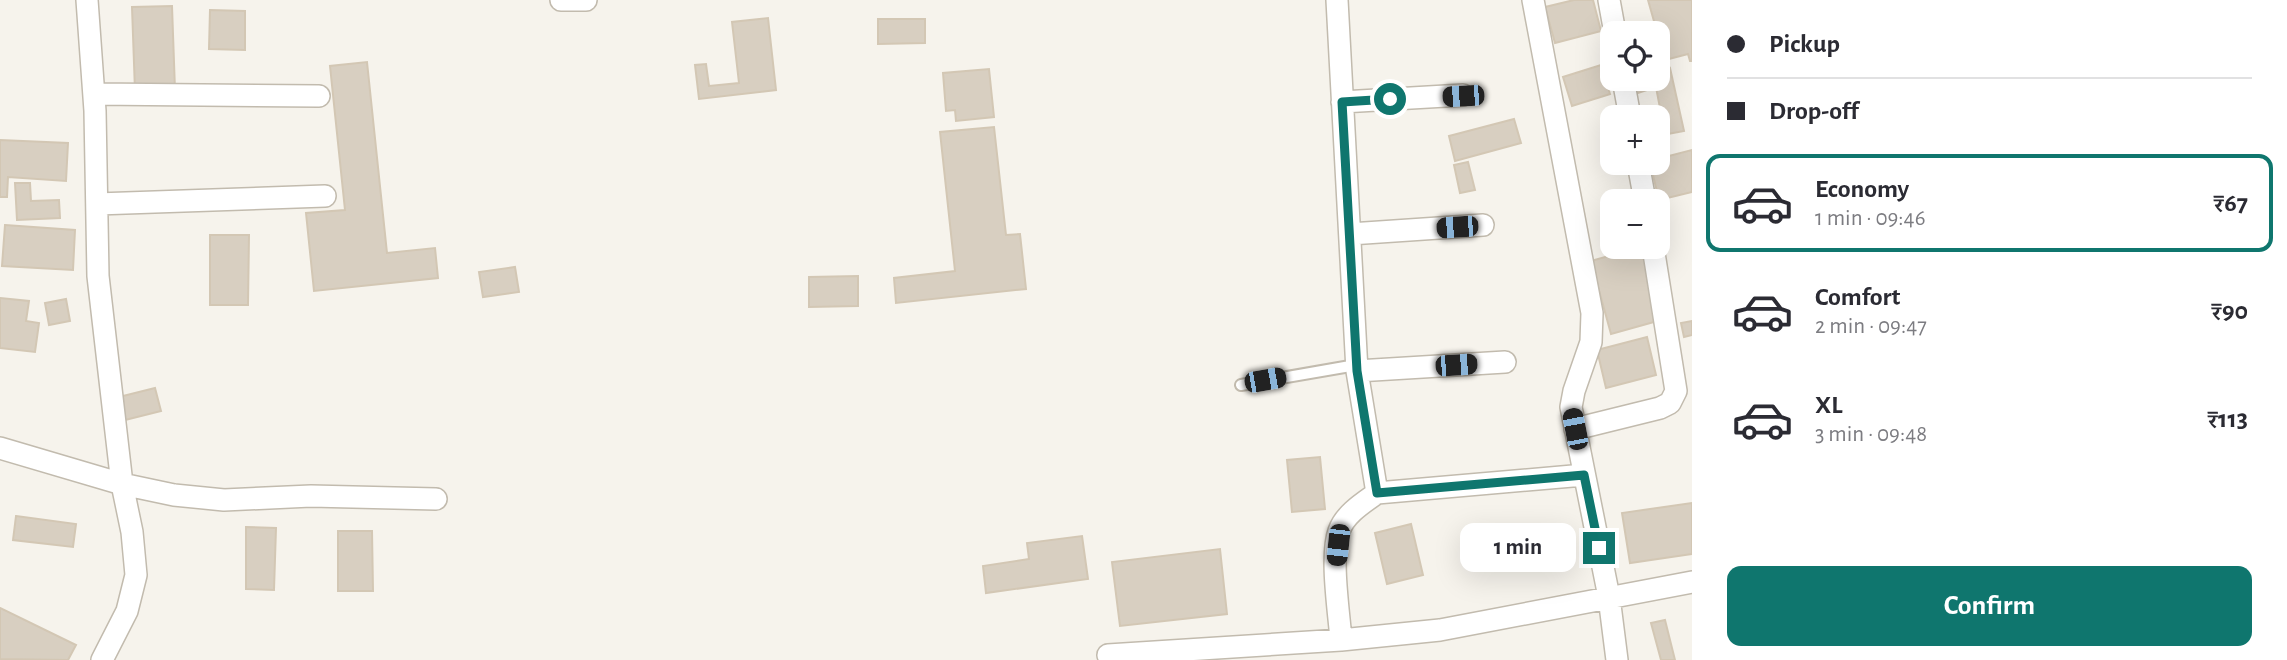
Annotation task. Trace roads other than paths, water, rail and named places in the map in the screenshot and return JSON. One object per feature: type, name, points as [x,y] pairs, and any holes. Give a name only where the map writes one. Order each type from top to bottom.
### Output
[{"type":"street","points":[[87,0],[94,94],[98,276],[122,484],[132,531],[136,575],[127,611],[102,660]]},
{"type":"street","points":[[562,0],[586,0]]},
{"type":"street","points":[[1337,0],[1357,368],[1377,493]]},
{"type":"street","points":[[1533,0],[1592,313],[1591,342],[1571,407],[1609,597],[1617,660]]},
{"type":"street","points":[[1609,0],[1613,21]]},
{"type":"street","points":[[94,94],[320,96]]},
{"type":"street","points":[[1342,102],[1463,96]]},
{"type":"street","points":[[97,204],[325,196]]},
{"type":"street","points":[[1350,234],[1483,225]]},
{"type":"street","points":[[1575,429],[1660,408],[1670,403],[1676,391],[1655,259]]},
{"type":"street","points":[[1357,368],[1505,362]]},
{"type":"street","points":[[0,448],[122,484],[174,495],[225,500],[311,496],[436,499]]},
{"type":"street","points":[[1341,640],[1336,559],[1339,531],[1353,510],[1377,493],[1584,475]]},
{"type":"street","points":[[1108,655],[1341,640],[1440,630],[1692,582]]},
{"type":"lane","points":[[1241,385],[1357,368]]}]
